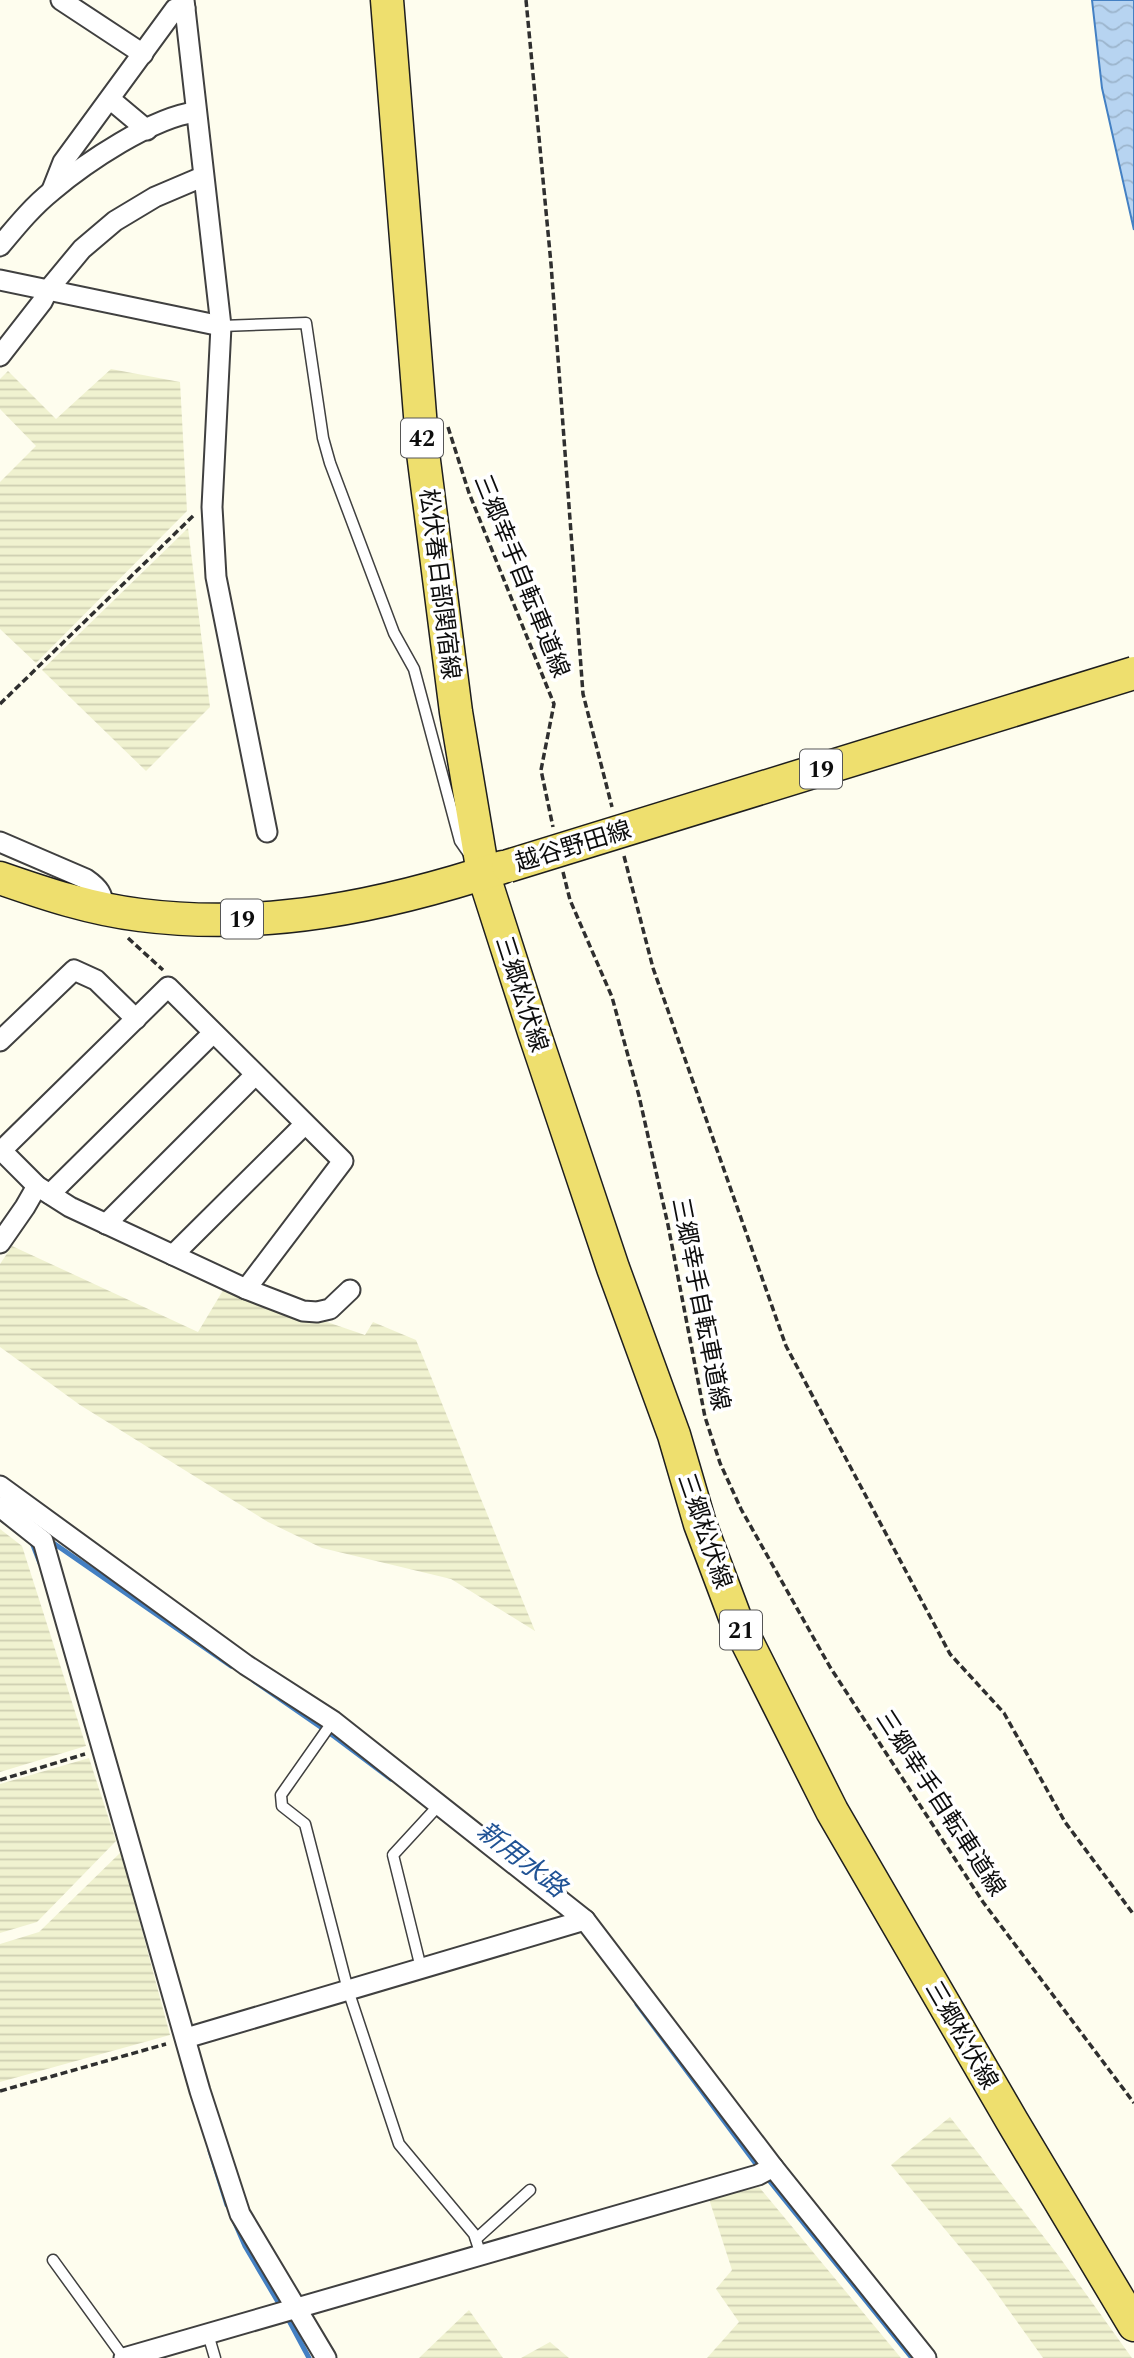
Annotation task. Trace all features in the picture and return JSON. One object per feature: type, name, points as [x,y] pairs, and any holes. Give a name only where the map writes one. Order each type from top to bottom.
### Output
[{"type":"main road","name":"松伏春日部関宿線","points":[[387,0],[423,453],[456,712],[496,869]]},
{"type":"main road","name":"越谷野田線","points":[[0,878],[55,897],[139,915],[214,920],[270,919],[321,914],[375,903],[496,869],[1134,673]]},
{"type":"main road","name":"三郷松伏線","points":[[496,869],[601,1232],[674,1435],[700,1524],[736,1620],[832,1811],[1134,2325]]},
{"type":"street","points":[[61,0],[143,54]]},
{"type":"street","points":[[52,191],[63,162],[175,9],[184,4],[221,326],[212,507],[216,577],[267,832]]},
{"type":"street","points":[[110,99],[147,130]]},
{"type":"street","points":[[0,246],[52,191],[120,144],[181,114],[196,112]]},
{"type":"street","points":[[0,356],[82,249],[114,221],[155,197],[202,177]]},
{"type":"street","points":[[0,280],[221,326]]},
{"type":"street","points":[[0,842],[86,879],[98,887],[103,897],[104,909]]},
{"type":"street","points":[[0,1041],[74,970],[96,980],[136,1019]]},
{"type":"street","points":[[246,1289],[343,1161],[168,987],[1,1150],[43,1190],[106,1224],[246,1289],[303,1311],[317,1312],[330,1309],[350,1290]]},
{"type":"street","points":[[0,1243],[25,1207],[214,1033]]},
{"type":"street","points":[[106,1224],[255,1075]]},
{"type":"street","points":[[173,1255],[304,1124]]},
{"type":"street","points":[[0,1486],[246,1665],[333,1721],[584,1920],[767,2171],[926,2358]]},
{"type":"street","points":[[0,1507],[43,1541],[200,2091],[240,2214],[326,2358]]},
{"type":"street","points":[[186,2038],[584,1920]]},
{"type":"street","points":[[124,2358],[298,2308],[478,2247],[767,2171]]},
{"type":"lane","points":[[221,326],[306,323],[323,438],[330,463],[394,633],[414,669],[460,841],[496,869]]},
{"type":"lane","points":[[333,1721],[281,1795],[282,1806],[306,1824],[348,1990],[399,2144],[474,2234],[478,2247]]},
{"type":"lane","points":[[421,1968],[393,1855],[439,1805]]},
{"type":"lane","points":[[478,2247],[530,2190]]},
{"type":"lane","points":[[53,2260],[124,2358]]},
{"type":"lane","points":[[208,2334],[215,2358]]},
{"type":"path","points":[[526,0],[551,264],[583,694],[613,812]]},
{"type":"path","name":"三郷幸手自転車道線","points":[[447,425],[469,493],[554,704],[541,770],[554,828]]},
{"type":"path","points":[[0,704],[185,522]]},
{"type":"path","points":[[623,851],[653,968],[786,1346],[950,1654],[1004,1713],[1065,1822],[1134,1916]]},
{"type":"path","name":"三郷幸手自転車道線","points":[[562,864],[569,900],[612,997],[632,1071],[668,1225],[705,1417],[720,1463],[737,1499],[830,1667],[983,1902],[1134,2103]]},
{"type":"path","points":[[123,934],[172,978]]},
{"type":"path","points":[[0,1780],[102,1749]]},
{"type":"path","points":[[0,2091],[186,2038]]},
{"type":"green space","points":[[111,369],[180,382],[187,511],[36,663],[0,629],[0,482],[36,446],[0,409],[0,379],[8,371],[56,419]]},
{"type":"green space","points":[[188,528],[210,707],[146,771],[42,670]]},
{"type":"green space","points":[[12,1246],[198,1332],[225,1287],[365,1335],[373,1322],[416,1340],[535,1631],[451,1579],[322,1548],[268,1522],[80,1405],[0,1347],[0,1264]]},
{"type":"green space","points":[[0,1529],[22,1546],[86,1746],[0,1772]]},
{"type":"green space","points":[[89,1758],[116,1841],[37,1922],[0,1933],[0,1784]]},
{"type":"green space","points":[[121,1852],[170,2035],[0,2082],[0,1944],[39,1932]]},
{"type":"green space","points":[[950,2117],[1058,2255],[1132,2358],[1043,2358],[985,2277],[891,2165]]},
{"type":"green space","points":[[759,2187],[901,2358],[707,2358],[739,2322],[716,2289],[732,2270],[709,2199]]},
{"type":"green space","points":[[469,2310],[503,2358],[419,2358]]},
{"type":"green space","points":[[550,2342],[569,2358],[521,2358]]},
{"type":"water","points":[[1092,0],[1134,0],[1134,230],[1102,88]]},
{"type":"waterway","points":[[31,1540],[40,1563]]},
{"type":"waterway","name":"新用水路","points":[[49,1540],[231,1666]]},
{"type":"waterway","name":"新用水路","points":[[254,1681],[391,1779]]},
{"type":"waterway","name":"新用水路","points":[[637,2004],[756,2164],[912,2358]]},
{"type":"waterway","points":[[210,2151],[227,2205]]},
{"type":"waterway","points":[[235,2223],[245,2246],[281,2307]]},
{"type":"waterway","points":[[286,2315],[309,2358]]}]
